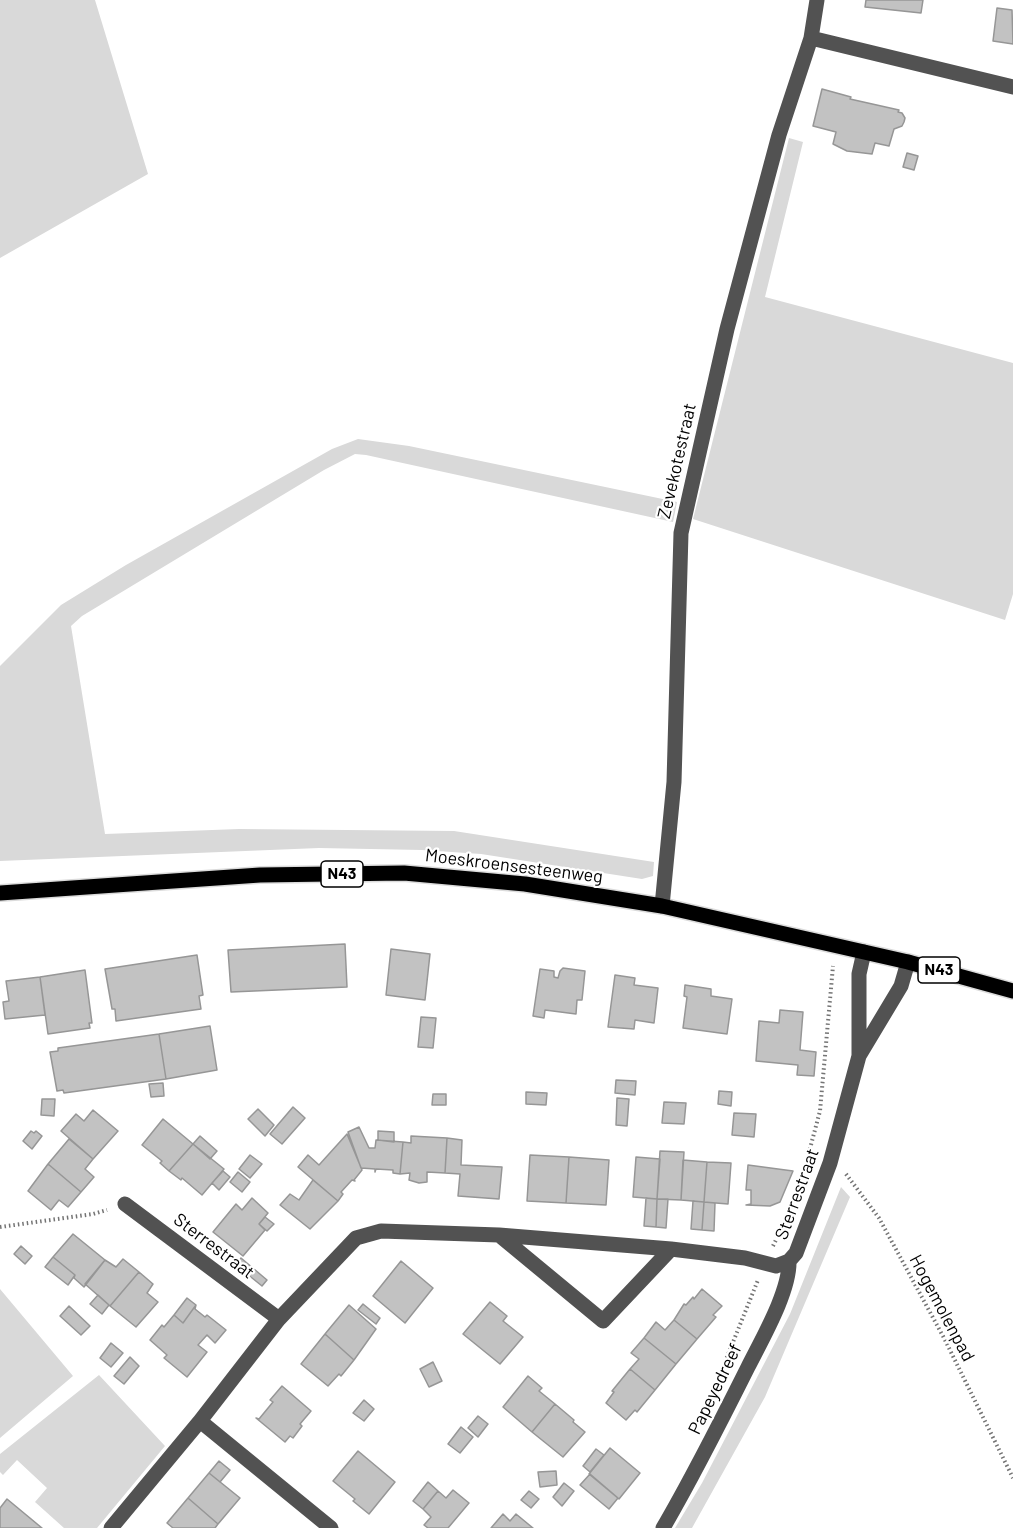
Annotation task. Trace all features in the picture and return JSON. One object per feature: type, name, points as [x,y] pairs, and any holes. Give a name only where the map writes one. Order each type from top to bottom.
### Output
[{"type":"main road","name":"Moeskroensesteenweg","points":[[0,893],[260,876],[404,873],[525,884],[662,906],[908,962],[1013,991]]},
{"type":"street","name":"Zevekotestraat","points":[[662,906],[674,782],[681,533],[727,328],[779,135],[811,38],[817,0]]},
{"type":"street","points":[[811,38],[1013,87]]},
{"type":"street","name":"Sterrestraat","points":[[111,1528],[279,1319],[356,1238],[381,1231],[499,1235],[670,1249],[745,1258],[776,1266],[789,1261],[796,1252],[830,1163],[859,1056],[859,974],[864,952]]},
{"type":"street","name":"Sterrestraat","points":[[859,1056],[901,986],[908,962]]},
{"type":"street","name":"Sterrestraat","points":[[125,1204],[279,1319]]},
{"type":"street","points":[[499,1235],[603,1321],[670,1249]]},
{"type":"street","name":"Papeyedreef","points":[[663,1528],[694,1474],[770,1322],[789,1274],[789,1261]]},
{"type":"street","points":[[200,1420],[331,1528]]},
{"type":"path","points":[[807,1157],[820,1111],[836,945]]},
{"type":"path","name":"Hogemolenpad","points":[[830,1163],[843,1170],[879,1218],[944,1338],[1013,1478]]},
{"type":"path","points":[[0,1227],[93,1214],[125,1204]]},
{"type":"shaded area","points":[[0,0],[95,0],[148,174],[0,258]]},
{"type":"shaded area","points":[[789,138],[803,142],[765,297],[1013,363],[1013,594],[1005,620],[693,519]]},
{"type":"shaded area","points":[[358,439],[409,446],[677,502],[673,522],[366,455],[355,454],[324,470],[82,616],[71,626],[105,834],[239,829],[454,831],[654,862],[653,876],[642,879],[481,854],[422,850],[319,848],[0,861],[0,666],[61,605],[126,565],[332,449]]},
{"type":"shaded area","points":[[841,1187],[850,1197],[765,1397],[692,1528],[675,1528],[702,1483],[790,1314]]},
{"type":"shaded area","points":[[0,1289],[73,1376],[0,1438]]},
{"type":"shaded area","points":[[99,1375],[165,1446],[97,1528],[64,1528],[35,1502],[47,1488],[17,1460],[3,1475],[0,1472],[0,1454]]},
{"type":"building","points":[[866,0],[923,0],[921,13],[865,7]]},
{"type":"building","points":[[997,8],[1012,10],[1013,44],[993,41]]},
{"type":"building","points":[[822,89],[851,97],[850,99],[899,110],[898,112],[902,113],[905,118],[904,122],[902,126],[894,129],[889,146],[875,143],[872,154],[847,151],[833,144],[836,132],[813,126]]},
{"type":"building","points":[[907,153],[918,156],[914,170],[903,167]]},
{"type":"building","points":[[345,944],[347,987],[231,992],[228,950]]},
{"type":"building","points":[[391,949],[430,954],[425,1000],[386,995]]},
{"type":"building","points":[[197,955],[203,995],[199,996],[201,1009],[116,1021],[105,969]]},
{"type":"building","points":[[563,968],[585,971],[582,1000],[577,1000],[576,1014],[545,1010],[544,1018],[533,1016],[540,969],[554,971],[554,977],[558,978]]},
{"type":"building","points":[[85,970],[92,1023],[89,1023],[90,1028],[48,1034],[40,977]]},
{"type":"building","points":[[615,975],[635,978],[634,985],[658,988],[654,1023],[635,1020],[634,1029],[608,1027]]},
{"type":"building","points":[[40,977],[45,1015],[5,1019],[3,1002],[9,1001],[6,981]]},
{"type":"building","points":[[685,985],[711,989],[711,996],[732,999],[727,1034],[683,1028],[687,997],[684,996]]},
{"type":"building","points":[[780,1010],[803,1012],[800,1050],[816,1052],[814,1076],[797,1075],[798,1065],[756,1061],[759,1021],[779,1023]]},
{"type":"building","points":[[421,1017],[436,1018],[433,1048],[418,1047]]},
{"type":"building","points":[[210,1026],[217,1070],[166,1079],[159,1034]]},
{"type":"building","points":[[159,1034],[166,1079],[64,1093],[63,1090],[57,1091],[50,1052],[58,1051],[58,1048]]},
{"type":"building","points":[[616,1080],[636,1081],[635,1095],[615,1093]]},
{"type":"building","points":[[163,1083],[164,1096],[151,1097],[149,1084]]},
{"type":"building","points":[[719,1091],[732,1092],[731,1106],[718,1104]]},
{"type":"building","points":[[526,1092],[547,1093],[546,1105],[526,1104]]},
{"type":"building","points":[[433,1094],[446,1094],[446,1105],[432,1105]]},
{"type":"building","points":[[617,1098],[629,1099],[627,1126],[616,1125]]},
{"type":"building","points":[[42,1099],[55,1099],[54,1116],[41,1115]]},
{"type":"building","points":[[664,1102],[686,1103],[684,1124],[662,1123]]},
{"type":"building","points":[[293,1107],[305,1118],[282,1144],[270,1134]]},
{"type":"building","points":[[258,1109],[274,1125],[265,1136],[248,1119]]},
{"type":"building","points":[[93,1110],[118,1131],[93,1159],[61,1131],[76,1114],[84,1121]]},
{"type":"building","points":[[734,1113],[756,1114],[754,1137],[732,1135]]},
{"type":"building","points":[[163,1119],[193,1144],[169,1171],[160,1163],[162,1161],[142,1145]]},
{"type":"building","points":[[359,1127],[369,1148],[375,1148],[376,1140],[403,1142],[400,1174],[393,1173],[393,1170],[376,1169],[375,1172],[375,1169],[361,1168],[348,1132]]},
{"type":"building","points":[[31,1131],[34,1133],[36,1131],[42,1136],[32,1149],[23,1141]]},
{"type":"building","points":[[378,1131],[394,1132],[394,1142],[378,1140]]},
{"type":"building","points":[[347,1134],[362,1170],[355,1181],[352,1180],[341,1192],[343,1194],[338,1201],[298,1167],[308,1155],[319,1165]]},
{"type":"building","points":[[200,1136],[217,1151],[210,1159],[193,1144]]},
{"type":"building","points":[[411,1136],[447,1138],[445,1173],[427,1172],[427,1182],[419,1183],[409,1180],[410,1173],[400,1174],[403,1142],[411,1143]]},
{"type":"building","points":[[447,1138],[462,1140],[461,1165],[502,1167],[499,1199],[458,1196],[460,1174],[445,1173]]},
{"type":"building","points":[[69,1139],[93,1159],[85,1169],[94,1177],[81,1192],[48,1164]]},
{"type":"building","points":[[193,1144],[224,1169],[202,1195],[182,1178],[181,1180],[169,1171]]},
{"type":"building","points":[[660,1151],[684,1152],[681,1200],[657,1199]]},
{"type":"building","points":[[250,1155],[262,1164],[250,1178],[239,1169]]},
{"type":"building","points":[[530,1155],[569,1157],[566,1203],[527,1201]]},
{"type":"building","points":[[569,1157],[609,1160],[606,1205],[566,1203]]},
{"type":"building","points":[[636,1157],[660,1159],[657,1199],[633,1197]]},
{"type":"building","points":[[683,1160],[707,1162],[704,1202],[681,1200]]},
{"type":"building","points":[[707,1162],[731,1163],[728,1204],[704,1202]]},
{"type":"building","points":[[48,1164],[81,1192],[68,1207],[59,1200],[51,1210],[28,1191]]},
{"type":"building","points":[[748,1165],[793,1171],[780,1202],[770,1206],[746,1205],[751,1204],[751,1190],[746,1190]]},
{"type":"building","points":[[223,1171],[230,1177],[219,1190],[212,1183]]},
{"type":"building","points":[[238,1172],[250,1182],[242,1192],[230,1182]]},
{"type":"building","points":[[313,1180],[338,1201],[310,1229],[280,1205],[290,1194],[299,1200]]},
{"type":"building","points":[[252,1198],[268,1213],[259,1224],[265,1230],[243,1256],[213,1232],[236,1204],[242,1210]]},
{"type":"building","points":[[646,1198],[657,1199],[656,1227],[644,1226]]},
{"type":"building","points":[[657,1199],[668,1199],[666,1228],[656,1227]]},
{"type":"building","points":[[693,1201],[704,1202],[702,1230],[691,1229]]},
{"type":"building","points":[[704,1202],[715,1203],[714,1231],[702,1230]]},
{"type":"building","points":[[265,1217],[274,1224],[267,1231],[259,1224]]},
{"type":"building","points":[[73,1234],[105,1260],[84,1287],[74,1278],[75,1275],[53,1257]]},
{"type":"building","points":[[21,1246],[32,1256],[25,1264],[14,1254]]},
{"type":"building","points":[[53,1257],[75,1275],[68,1285],[45,1267]]},
{"type":"building","points":[[241,1258],[267,1280],[262,1286],[236,1265]]},
{"type":"building","points":[[123,1259],[139,1272],[110,1306],[85,1284],[105,1260],[116,1267]]},
{"type":"building","points":[[401,1261],[433,1288],[405,1323],[373,1296]]},
{"type":"building","points":[[139,1272],[153,1284],[147,1293],[158,1302],[136,1327],[110,1306]]},
{"type":"building","points":[[702,1289],[722,1306],[713,1315],[716,1317],[697,1339],[674,1320],[684,1304],[686,1305],[693,1297],[694,1299]]},
{"type":"building","points":[[98,1295],[109,1305],[102,1314],[90,1304]]},
{"type":"building","points":[[187,1298],[196,1305],[183,1323],[174,1315]]},
{"type":"building","points":[[490,1302],[507,1316],[503,1321],[523,1337],[500,1364],[463,1334]]},
{"type":"building","points":[[363,1304],[380,1318],[376,1324],[358,1310]]},
{"type":"building","points":[[196,1305],[195,1309],[226,1330],[215,1343],[207,1335],[198,1345],[207,1352],[187,1377],[164,1358],[167,1355],[150,1340],[174,1315],[183,1323]]},
{"type":"building","points":[[349,1305],[376,1329],[354,1360],[325,1334]]},
{"type":"building","points":[[69,1306],[90,1326],[81,1335],[60,1316]]},
{"type":"building","points":[[674,1320],[697,1339],[676,1364],[644,1338],[656,1322],[665,1330]]},
{"type":"building","points":[[325,1334],[354,1360],[341,1376],[339,1374],[328,1386],[301,1364]]},
{"type":"building","points":[[644,1338],[676,1364],[655,1390],[630,1369],[639,1359],[631,1353]]},
{"type":"building","points":[[111,1343],[123,1353],[111,1367],[100,1358]]},
{"type":"building","points":[[130,1357],[139,1366],[124,1384],[114,1376]]},
{"type":"building","points":[[433,1362],[442,1381],[429,1387],[420,1369]]},
{"type":"building","points":[[630,1369],[655,1390],[637,1412],[635,1410],[626,1420],[606,1403],[614,1392],[612,1391]]},
{"type":"building","points":[[528,1376],[542,1388],[539,1391],[555,1404],[532,1432],[503,1407]]},
{"type":"building","points":[[282,1386],[311,1411],[300,1424],[302,1426],[293,1438],[290,1436],[285,1442],[256,1418],[259,1419],[273,1402],[270,1400]]},
{"type":"building","points":[[364,1400],[374,1409],[364,1421],[353,1413]]},
{"type":"building","points":[[555,1404],[585,1432],[563,1457],[532,1432]]},
{"type":"building","points":[[478,1416],[488,1424],[478,1437],[468,1428]]},
{"type":"building","points":[[461,1427],[473,1437],[460,1453],[448,1444]]},
{"type":"building","points":[[610,1448],[640,1473],[619,1499],[589,1474]]},
{"type":"building","points":[[596,1449],[604,1455],[590,1472],[583,1466]]},
{"type":"building","points":[[358,1451],[395,1482],[369,1514],[333,1481]]},
{"type":"building","points":[[219,1461],[230,1470],[220,1482],[209,1473]]},
{"type":"building","points":[[556,1471],[557,1485],[540,1487],[538,1472]]},
{"type":"building","points":[[209,1473],[240,1498],[218,1524],[188,1498]]},
{"type":"building","points":[[590,1474],[618,1498],[609,1509],[580,1485]]},
{"type":"building","points":[[428,1482],[438,1491],[423,1509],[413,1501]]},
{"type":"building","points":[[564,1483],[574,1491],[562,1506],[553,1497]]},
{"type":"building","points":[[453,1490],[469,1503],[448,1528],[428,1528],[424,1525],[431,1517],[423,1509],[438,1491],[446,1498]]},
{"type":"building","points":[[529,1491],[539,1499],[531,1508],[521,1500]]},
{"type":"building","points":[[188,1498],[218,1524],[215,1528],[173,1528],[167,1523]]},
{"type":"building","points":[[7,1499],[42,1528],[0,1528],[0,1508]]},
{"type":"building","points":[[503,1514],[510,1521],[516,1514],[533,1528],[491,1528]]}]
